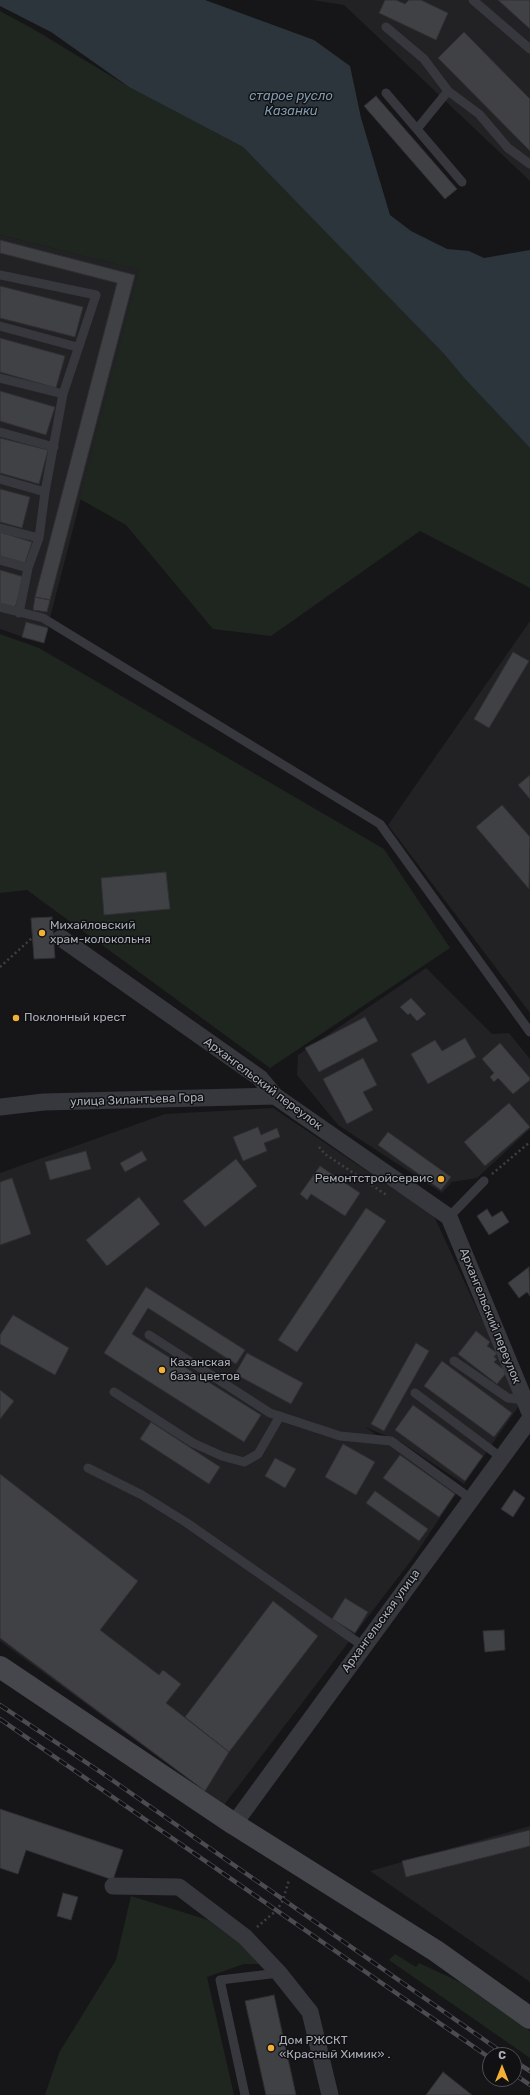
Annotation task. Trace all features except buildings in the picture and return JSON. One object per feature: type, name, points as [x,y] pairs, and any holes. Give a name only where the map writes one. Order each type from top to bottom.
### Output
[{"type":"main road","points":[[0,1667],[234,1824],[436,1951],[530,2018]]},
{"type":"street","name":"Архангельский переулок","points":[[61,938],[260,1078],[275,1096],[449,1218],[527,1407]]},
{"type":"street","name":"улица Зилантьева Гора","points":[[0,1107],[44,1102],[275,1096]]},
{"type":"street","name":"Архангельская улица","points":[[234,1824],[530,1419]]},
{"type":"street","points":[[113,1886],[179,1887],[245,1937],[279,1973],[310,2012],[330,2095]]},
{"type":"lane","points":[[473,0],[530,49]]},
{"type":"lane","points":[[386,27],[424,59],[448,91],[479,114],[508,148],[530,164]]},
{"type":"lane","points":[[417,129],[448,91]]},
{"type":"lane","points":[[386,93],[462,182]]},
{"type":"lane","points":[[0,275],[96,295],[77,347],[63,394],[45,492],[39,538],[28,568],[19,613]]},
{"type":"lane","points":[[0,326],[77,347]]},
{"type":"lane","points":[[0,378],[63,394]]},
{"type":"lane","points":[[0,432],[54,447]]},
{"type":"lane","points":[[0,479],[45,492]]},
{"type":"lane","points":[[0,528],[39,538]]},
{"type":"lane","points":[[0,560],[28,568]]},
{"type":"lane","points":[[0,608],[43,618],[380,824],[530,1032]]},
{"type":"lane","points":[[449,1218],[484,1181]]},
{"type":"lane","points":[[149,1335],[270,1412],[340,1436],[391,1441],[471,1499]]},
{"type":"lane","points":[[454,1361],[508,1398],[527,1407]]},
{"type":"lane","points":[[114,1392],[194,1443],[222,1456],[244,1462],[258,1454],[280,1416]]},
{"type":"lane","points":[[415,1393],[502,1458]]},
{"type":"lane","points":[[88,1468],[142,1496],[187,1523],[363,1646]]},
{"type":"lane","points":[[245,2095],[220,1980],[279,1973]]},
{"type":"path","points":[[0,967],[32,938]]},
{"type":"path","points":[[484,1181],[530,1142]]},
{"type":"path","points":[[245,1937],[277,1910],[283,1900],[291,1874]]},
{"type":"shaded area","points":[[312,0],[530,0],[530,181],[344,5]]},
{"type":"shaded area","points":[[0,11],[35,30],[129,87],[243,147],[444,354],[465,379],[530,448],[530,588],[420,531],[271,636],[213,629],[126,525],[80,499],[139,270],[0,235]]},
{"type":"shaded area","points":[[0,235],[140,270],[44,641],[26,638],[0,629]]},
{"type":"shaded area","points":[[530,621],[530,1013],[388,825]]},
{"type":"shaded area","points":[[0,634],[39,648],[384,849],[450,948],[270,1068],[27,890],[0,893]]},
{"type":"shaded area","points":[[426,968],[492,1034],[509,1033],[530,1059],[530,1129],[477,1178],[452,1182],[442,1193],[338,1125],[297,1075],[298,1055]]},
{"type":"shaded area","points":[[273,1108],[434,1216],[482,1320],[491,1334],[521,1403],[464,1484],[399,1441],[365,1427],[457,1492],[413,1558],[224,1805],[0,1641],[0,1173],[165,1114]]},
{"type":"shaded area","points":[[530,1826],[530,1982],[370,1871]]},
{"type":"shaded area","points":[[131,1896],[208,1920],[268,1964],[244,1964],[207,1977],[234,2095],[45,2095],[59,2053],[116,1960]]},
{"type":"shaded area","points":[[395,1954],[416,1967],[419,1963],[460,1982],[530,2031],[530,2058],[522,2052],[522,2047],[514,2047],[389,1960]]},
{"type":"water","name":"старое русло Казанки","points":[[0,0],[205,0],[314,40],[350,66],[361,118],[390,215],[411,231],[447,249],[469,251],[484,258],[530,250],[530,448],[465,379],[444,354],[243,147],[129,87],[51,32],[0,6]]},
{"type":"railway","points":[[0,1705],[102,1773],[495,2047]]},
{"type":"railway","points":[[0,1719],[482,2052]]},
{"type":"railway","points":[[522,2066],[530,2071]]},
{"type":"railway","points":[[522,2080],[530,2085]]},
{"type":"place","name":"Михайловский храм-колокольня","points":[[42,933]]},
{"type":"place","name":"Поклонный крест","points":[[16,1018]]},
{"type":"place","name":"Ремонтстройсервис","points":[[441,1179]]},
{"type":"place","name":"Казанская база цветов","points":[[162,1370]]},
{"type":"place","name":"Дом РЖСКТ «Красный Химик» .","points":[[271,2048]]}]
